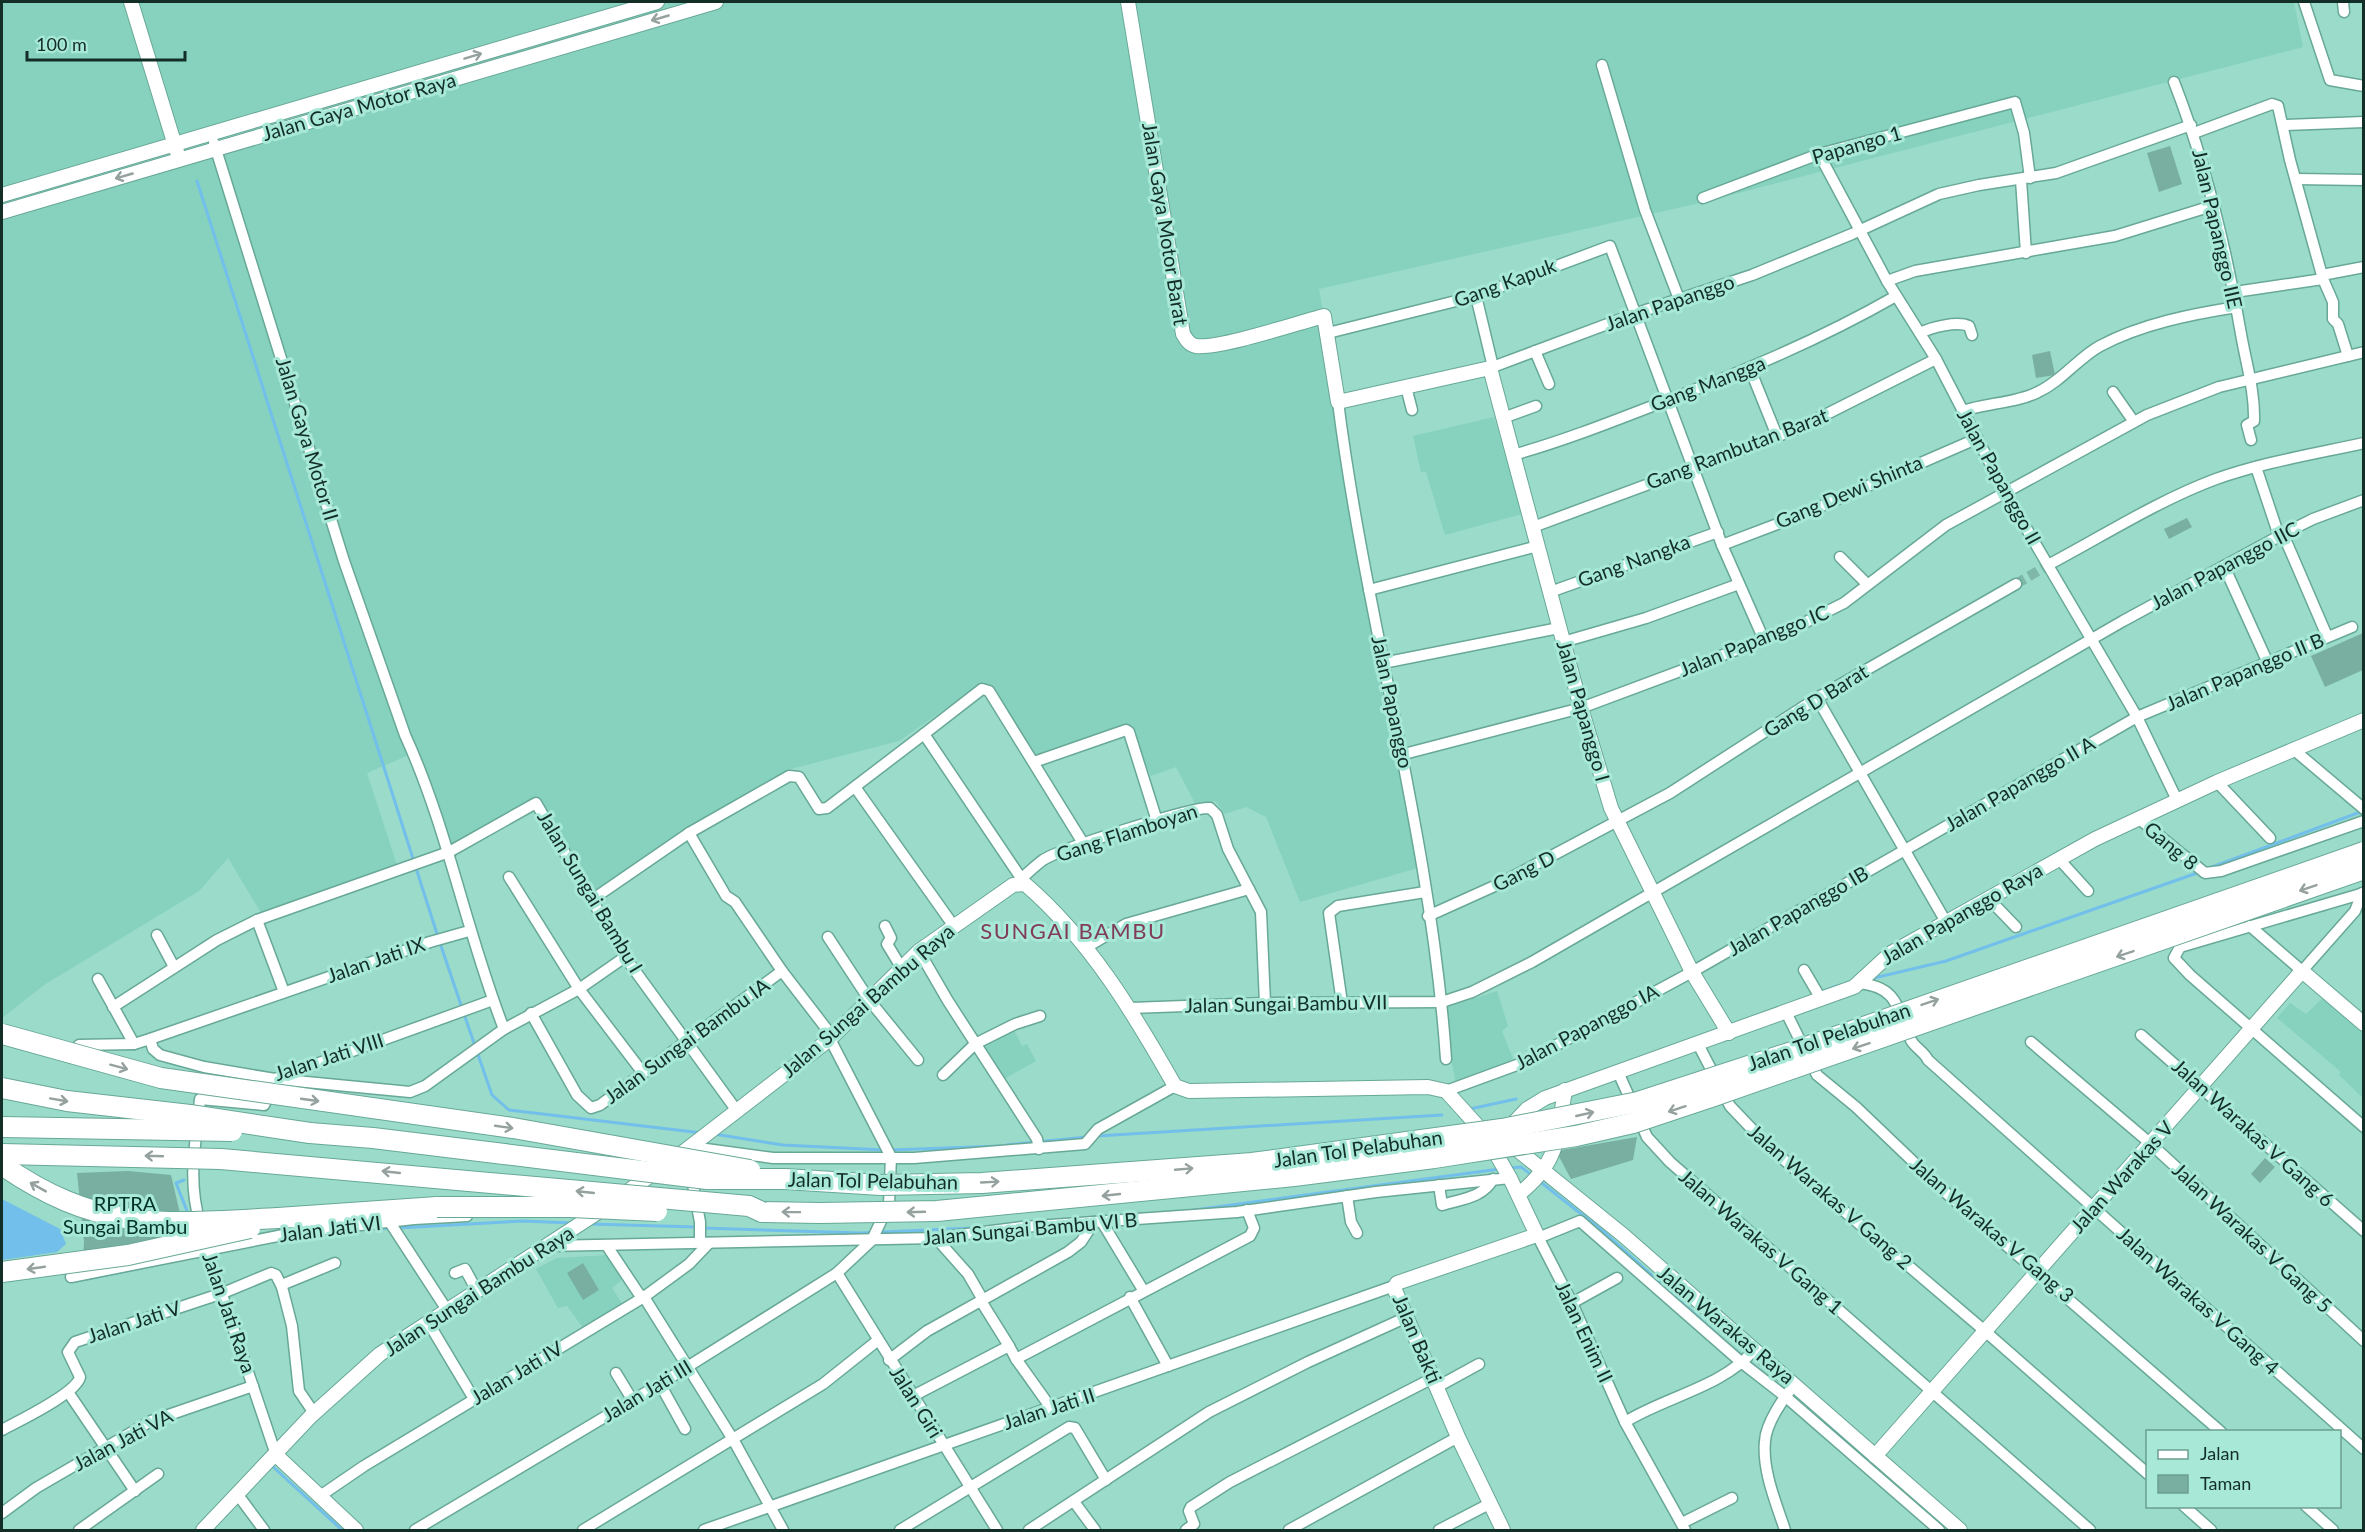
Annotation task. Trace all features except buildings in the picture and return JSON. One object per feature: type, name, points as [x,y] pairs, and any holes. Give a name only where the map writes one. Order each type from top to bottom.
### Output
[{"type":"highway","name":"Jalan Tol Pelabuhan","points":[[310,1133],[372,1137],[673,1176],[903,1184],[982,1183],[1127,1174],[1353,1151],[1563,1119],[1638,1102],[1794,1051],[2364,852]]},
{"type":"highway","name":"Jalan Tol Pelabuhan","points":[[762,1212],[937,1211],[1294,1176],[1576,1136],[1633,1123],[1714,1096],[2364,869]]},
{"type":"highway","points":[[2,1034],[161,1078],[592,1141],[757,1171],[784,1179]]},
{"type":"highway","points":[[2,1088],[67,1101],[190,1115],[310,1133]]},
{"type":"highway","points":[[2,1127],[310,1133]]},
{"type":"highway","points":[[2,1154],[221,1159],[749,1206],[762,1212]]},
{"type":"highway","points":[[2,1165],[69,1204],[118,1219],[173,1223],[464,1206],[762,1212]]},
{"type":"highway","points":[[2,1272],[128,1255],[241,1231],[278,1218]]},
{"type":"street","points":[[131,2],[180,160]]},
{"type":"street","name":"Jalan Gaya Motor Raya","points":[[2,195],[657,2]]},
{"type":"street","name":"Jalan Gaya Motor Raya","points":[[2,212],[712,2]]},
{"type":"street","name":"Jalan Gaya Motor Barat","points":[[1128,2],[1185,339],[1194,346],[1205,345],[1324,316]]},
{"type":"street","points":[[2304,2],[2330,80],[2364,86]]},
{"type":"street","points":[[1602,65],[1645,210],[1680,299]]},
{"type":"street","name":"Jalan Papanggo IIE","points":[[2174,82],[2193,129],[2215,205],[2235,292],[2255,418],[2247,425],[2251,440]]},
{"type":"street","points":[[334,97],[339,113]]},
{"type":"street","name":"Papango 1","points":[[1702,198],[1819,154],[2015,102],[2024,133],[2025,179]]},
{"type":"street","name":"Jalan Papanggo","points":[[1338,402],[1492,368],[1637,313],[1716,288],[1859,231],[1940,194],[1979,184],[2025,179],[2087,164],[2272,104],[2278,106],[2283,125]]},
{"type":"street","points":[[2348,356],[2338,324],[2333,319],[2333,302],[2322,277],[2283,125],[2364,122]]},
{"type":"street","name":"Jalan Gaya Motor II","points":[[211,134],[344,561],[449,852]]},
{"type":"street","name":"Jalan Papanggo II","points":[[1819,154],[1887,281],[1936,359],[2005,492],[2137,717],[2177,800]]},
{"type":"street","points":[[2025,179],[2026,253]]},
{"type":"street","points":[[2296,179],[2364,180]]},
{"type":"street","points":[[1887,281],[1915,271],[2115,236],[2215,205]]},
{"type":"street","name":"Gang Kapuk","points":[[1328,333],[1476,296],[1608,245],[1637,313]]},
{"type":"street","points":[[2235,292],[2322,277],[2364,267]]},
{"type":"street","points":[[1476,296],[1492,368]]},
{"type":"street","name":"Gang Mangga","points":[[1513,454],[1574,436],[1750,369],[1838,328],[1896,296]]},
{"type":"street","points":[[1963,411],[1984,404],[2035,394],[2077,365],[2096,348],[2124,336],[2204,312],[2237,307]]},
{"type":"street","points":[[1637,313],[1722,545],[1764,640]]},
{"type":"street","name":"Jalan Papanggo","points":[[1324,316],[1352,504],[1383,663],[1404,754],[1442,1002],[1446,1059]]},
{"type":"street","points":[[1920,333],[1939,327],[1965,324],[1970,326],[1972,335]]},
{"type":"street","points":[[1535,351],[1549,384]]},
{"type":"street","points":[[2005,492],[2134,422],[2195,396],[2250,379],[2364,352]]},
{"type":"street","name":"Gang Rambutan Barat","points":[[1533,527],[1778,436],[1852,402],[1936,359]]},
{"type":"street","name":"Jalan Papanggo I","points":[[1492,368],[1503,418],[1561,635],[1611,808],[1692,972],[1728,1032]]},
{"type":"street","points":[[1750,369],[1778,436]]},
{"type":"street","points":[[1407,387],[1412,410]]},
{"type":"street","points":[[2113,392],[2134,422]]},
{"type":"street","points":[[1503,418],[1536,406]]},
{"type":"street","name":"Gang Dewi Shinta","points":[[1722,545],[1801,515],[1976,439]]},
{"type":"street","points":[[2048,566],[2164,502],[2215,480],[2256,467],[2364,443]]},
{"type":"street","points":[[2256,467],[2281,535],[2327,636]]},
{"type":"street","name":"Jalan Papanggo IC","points":[[1404,754],[1581,708],[1764,640],[1844,603],[1946,525],[2005,492]]},
{"type":"street","name":"Jalan Papanggo IIC","points":[[1859,773],[2090,640],[2281,535],[2313,519],[2364,500]]},
{"type":"street","name":"Gang Nangka","points":[[1550,592],[1718,532]]},
{"type":"street","points":[[1369,590],[1538,546]]},
{"type":"street","points":[[1840,557],[1867,584]]},
{"type":"street","points":[[2224,566],[2267,661]]},
{"type":"street","points":[[1383,663],[1561,635],[1646,618],[1738,584]]},
{"type":"street","name":"Gang D Barat","points":[[1617,822],[1679,788],[1817,698],[2016,584]]},
{"type":"street","name":"Jalan Papanggo II B","points":[[2137,717],[2352,627]]},
{"type":"street","points":[[593,899],[689,833],[789,776],[799,777],[814,805],[824,810],[943,717],[986,689],[992,693],[1083,843]]},
{"type":"street","points":[[1817,698],[1946,922]]},
{"type":"street","name":"Jalan Papanggo II A","points":[[1904,851],[2137,717]]},
{"type":"street","name":"Jalan Papanggo Raya","points":[[1501,1136],[1527,1109],[1545,1098],[1786,1012],[1819,995],[1860,982],[1891,952],[2058,858],[2177,800],[2364,720]]},
{"type":"street","points":[[1034,762],[1126,730],[1129,732],[1157,821]]},
{"type":"street","points":[[924,734],[1023,881],[1087,947],[1131,1008],[1175,1086],[1190,1091],[1428,1087],[1446,1090],[1484,1133],[1501,1136]]},
{"type":"street","points":[[2293,749],[2362,808]]},
{"type":"street","name":"Jalan Sungai Bambu VII","points":[[1131,1008],[1265,1003],[1442,1002],[1472,992],[1532,962],[1859,773]]},
{"type":"street","points":[[2217,782],[2270,838]]},
{"type":"street","points":[[855,787],[954,925]]},
{"type":"street","name":"Jalan Sungai Bambu I","points":[[113,1007],[217,940],[258,920],[449,852],[536,803],[626,957],[737,1111]]},
{"type":"street","name":"Gang Flamboyan","points":[[1023,881],[1044,859],[1083,843],[1210,808],[1216,815],[1228,849],[1257,903],[1262,920],[1265,1003]]},
{"type":"street","name":"Gang 8","points":[[2138,818],[2201,871],[2221,871],[2364,821]]},
{"type":"street","name":"Gang D","points":[[1428,916],[1500,884],[1617,822]]},
{"type":"street","points":[[689,833],[726,896],[735,902],[831,1038],[890,1156],[889,1204],[875,1234]]},
{"type":"street","name":"Jalan Papanggo IB","points":[[1692,972],[1904,851]]},
{"type":"street","points":[[449,852],[469,931],[504,1029]]},
{"type":"street","points":[[2058,858],[2088,891]]},
{"type":"street","points":[[509,877],[579,988],[643,1073]]},
{"type":"street","name":"Jalan Sungai Bambu Raya","points":[[203,1530],[314,1413],[380,1354],[588,1220],[689,1149],[831,1038],[919,951],[1013,885],[1023,881]]},
{"type":"street","points":[[1087,947],[1126,924],[1249,888]]},
{"type":"street","points":[[1342,1003],[1329,913],[1338,906],[1425,892]]},
{"type":"street","points":[[1988,898],[2016,927]]},
{"type":"street","points":[[2364,919],[2359,901],[2256,931],[2180,947],[2176,961],[2364,1127]]},
{"type":"street","name":"Jalan Warakas V","points":[[1875,1456],[2203,1087],[2359,901]]},
{"type":"street","points":[[258,920],[284,992]]},
{"type":"street","points":[[885,926],[891,938],[887,944],[901,967]]},
{"type":"street","name":"Jalan Jati IX","points":[[79,1046],[134,1044],[150,1040],[430,942],[469,931]]},
{"type":"street","points":[[2256,931],[2364,1023]]},
{"type":"street","points":[[157,935],[174,967]]},
{"type":"street","points":[[828,937],[870,1001],[918,1060]]},
{"type":"street","points":[[919,951],[1038,1145]]},
{"type":"street","points":[[200,1099],[264,1105],[268,1101],[275,1079],[410,1092],[425,1086],[504,1029],[579,988],[626,957]]},
{"type":"street","points":[[1804,970],[1819,995]]},
{"type":"street","name":"Jalan Sungai Bambu IA","points":[[531,1013],[577,1095],[591,1108],[600,1105],[782,971]]},
{"type":"street","name":"Jalan Papanggo IA","points":[[1446,1090],[1525,1062],[1692,972]]},
{"type":"street","points":[[98,979],[134,1044]]},
{"type":"street","name":"Jalan Warakas V Gang 4","points":[[1860,982],[1875,985],[1894,999],[1900,1007],[1910,1039],[1929,1060],[2095,1206],[2364,1449]]},
{"type":"street","name":"Jalan Jati VIII","points":[[150,1040],[153,1049],[160,1055],[204,1067],[275,1079],[493,1000]]},
{"type":"street","name":"Jalan Warakas V Gang 3","points":[[1786,1012],[1817,1075],[1856,1107],[1945,1192],[2220,1430]]},
{"type":"street","points":[[943,1075],[975,1044],[1014,1024],[1040,1016]]},
{"type":"street","name":"Jalan Warakas V Gang 6","points":[[2141,1035],[2203,1087],[2364,1231]]},
{"type":"street","name":"Jalan Warakas V Gang 5","points":[[2031,1042],[2151,1144],[2364,1341]]},
{"type":"street","name":"Jalan Warakas V Gang 2","points":[[1698,1044],[1730,1106],[1756,1134],[2146,1472]]},
{"type":"street","name":"Jalan Jati Raya","points":[[204,1067],[191,1164],[195,1207],[204,1252],[272,1459]]},
{"type":"street","name":"Jalan Warakas V Gang 1","points":[[1618,1072],[1647,1137],[1670,1162],[2090,1530]]},
{"type":"street","points":[[702,1235],[689,1149],[773,1158],[890,1156],[1038,1145],[1085,1144],[1098,1129],[1175,1086]]},
{"type":"street","points":[[1519,1194],[1538,1173],[1556,1144],[1565,1090]]},
{"type":"street","name":"Jalan Enim II","points":[[1484,1133],[1519,1194],[1625,1422],[1684,1527]]},
{"type":"street","name":"Jalan Warakas Raya","points":[[1501,1136],[1522,1154],[1538,1173],[1649,1273],[1747,1357],[1875,1456],[1960,1530]]},
{"type":"street","name":"Jalan Sungai Bambu VI B","points":[[548,1246],[607,1246],[702,1235],[875,1234],[936,1238],[1022,1227],[1247,1210],[1493,1179],[1506,1170]]},
{"type":"street","points":[[1439,1185],[1442,1205],[1480,1194],[1488,1189],[1493,1179]]},
{"type":"street","points":[[1347,1196],[1351,1222],[1356,1233]]},
{"type":"street","points":[[1016,1359],[1143,1290],[1250,1236],[1254,1228],[1247,1210]]},
{"type":"street","name":"Jalan Jati VI","points":[[71,1277],[298,1232],[525,1214],[588,1220]]},
{"type":"street","points":[[1538,1236],[1579,1220],[1616,1242]]},
{"type":"street","points":[[889,1360],[927,1331],[1068,1252],[1081,1242],[1098,1222],[1143,1290]]},
{"type":"street","points":[[391,1225],[447,1310]]},
{"type":"street","name":"Jalan Jati III","points":[[415,1530],[633,1401],[837,1273],[875,1234]]},
{"type":"street","name":"Jalan Jati IV","points":[[320,1496],[364,1466],[644,1297],[689,1264],[702,1235]]},
{"type":"street","name":"Jalan Bakti","points":[[1503,1530],[1458,1437],[1394,1286],[1538,1236]]},
{"type":"street","points":[[936,1238],[968,1274],[1016,1359],[1051,1408]]},
{"type":"street","points":[[607,1246],[639,1294],[644,1297],[734,1441],[783,1530]]},
{"type":"street","points":[[282,1287],[284,1284],[335,1263]]},
{"type":"street","points":[[455,1273],[465,1269],[477,1291]]},
{"type":"street","points":[[219,1294],[271,1273],[276,1275],[282,1287],[292,1326],[299,1391],[314,1413]]},
{"type":"street","name":"Jalan Giri","points":[[837,1273],[877,1341],[997,1530]]},
{"type":"street","points":[[1572,1304],[1617,1278]]},
{"type":"street","name":"Jalan Jati II","points":[[704,1530],[1394,1286]]},
{"type":"street","name":"Jalan Jati V","points":[[68,1392],[80,1377],[68,1352],[75,1342],[219,1294]]},
{"type":"street","points":[[1130,1297],[1168,1366]]},
{"type":"street","points":[[1029,1530],[1075,1503],[1209,1412],[1308,1362],[1407,1317]]},
{"type":"street","points":[[428,1323],[474,1399]]},
{"type":"street","points":[[584,1530],[734,1441],[823,1384],[877,1341]]},
{"type":"street","points":[[912,1396],[1009,1346]]},
{"type":"street","points":[[1625,1422],[1669,1398],[1686,1394],[1747,1357]]},
{"type":"street","points":[[1186,1530],[1194,1524],[1189,1511],[1191,1507],[1230,1482],[1479,1364]]},
{"type":"street","points":[[616,1372],[633,1401]]},
{"type":"street","points":[[660,1384],[685,1429]]},
{"type":"street","name":"Jalan Jati VA","points":[[2,1513],[36,1488],[150,1421],[249,1387]]},
{"type":"street","points":[[1785,1530],[1770,1483],[1764,1442],[1790,1391],[1939,1530]]},
{"type":"street","points":[[2,1431],[68,1392],[135,1491]]},
{"type":"street","points":[[900,1530],[1069,1427],[1075,1428],[1106,1480]]},
{"type":"street","points":[[1288,1530],[1458,1437]]},
{"type":"street","points":[[272,1459],[320,1496],[356,1530]]},
{"type":"street","points":[[79,1530],[158,1474]]},
{"type":"street","points":[[238,1495],[264,1530]]},
{"type":"street","points":[[1684,1527],[1732,1498]]},
{"type":"street","points":[[1075,1503],[1095,1530]]},
{"type":"street","points":[[1439,1530],[1491,1503]]},
{"type":"street","points":[[2186,1508],[2211,1530]]},
{"type":"street","points":[[2308,1508],[2333,1530]]},
{"type":"shaded area","points":[[2,2],[2294,2],[2303,47],[1700,203],[1319,289],[1418,868],[1300,902],[1266,817],[1246,807],[1225,814],[1215,801],[1197,807],[1176,767],[1151,776],[1126,726],[1041,767],[984,682],[899,741],[787,770],[595,900],[536,802],[448,850],[416,752],[367,773],[398,868],[263,916],[228,858],[199,891],[44,985],[2,1018]]},
{"type":"shaded area","points":[[1494,417],[1522,514],[1445,535],[1426,472],[1421,472],[1413,436]]},
{"type":"shaded area","points":[[1497,991],[1508,1026],[1502,1031],[1515,1064],[1456,1084],[1447,1036],[1445,1008]]},
{"type":"shaded area","points":[[2324,997],[2363,1033],[2363,1098],[2339,1075],[2341,1072],[2277,1018],[2290,1003],[2306,1014]]},
{"type":"shaded area","points":[[1012,1026],[1022,1046],[1027,1044],[1036,1061],[1002,1080],[982,1042]]},
{"type":"shaded area","points":[[2,1199],[60,1229],[66,1244],[57,1252],[2,1260]]},
{"type":"shaded area","points":[[608,1255],[624,1278],[612,1288],[625,1308],[586,1332],[567,1306],[558,1308],[536,1269],[557,1258]]},
{"type":"green space","points":[[2170,146],[2182,184],[2159,192],[2147,153]]},
{"type":"green space","points":[[2050,351],[2055,375],[2036,378],[2032,355]]},
{"type":"green space","points":[[2187,518],[2192,527],[2169,539],[2164,529]]},
{"type":"green space","points":[[2363,633],[2363,670],[2325,687],[2311,656]]},
{"type":"green space","points":[[1637,1137],[1633,1160],[1571,1179],[1556,1151]]},
{"type":"green space","points":[[2265,1158],[2275,1167],[2260,1183],[2251,1174]]},
{"type":"green space","name":"RPTRA Sungai Bambu","points":[[128,1171],[171,1175],[189,1252],[83,1266],[84,1241],[77,1173]]},
{"type":"green space","points":[[583,1263],[599,1290],[583,1300],[567,1273]]},
{"type":"waterway","points":[[197,181],[438,937]]},
{"type":"waterway","points":[[2212,867],[2363,811]]},
{"type":"waterway","points":[[1870,979],[1946,961],[2200,872]]},
{"type":"waterway","points":[[440,943],[462,1008]]},
{"type":"waterway","points":[[1824,991],[1837,986]]},
{"type":"waterway","points":[[464,1014],[492,1095],[509,1110],[702,1133]]},
{"type":"waterway","points":[[1470,1109],[1516,1099]]},
{"type":"waterway","points":[[1097,1136],[1442,1115]]},
{"type":"waterway","points":[[714,1134],[783,1145],[884,1150]]},
{"type":"waterway","points":[[1007,1145],[1087,1137]]},
{"type":"waterway","points":[[890,1150],[1001,1146]]},
{"type":"waterway","points":[[1509,1168],[1521,1167],[1533,1176]]},
{"type":"waterway","points":[[1194,1210],[1500,1169]]},
{"type":"waterway","points":[[184,1180],[176,1183],[189,1216]]},
{"type":"waterway","points":[[1538,1180],[1604,1232],[1730,1346],[1906,1491]]},
{"type":"waterway","points":[[398,1228],[523,1221],[571,1223]]},
{"type":"waterway","points":[[589,1224],[697,1227]]},
{"type":"waterway","points":[[368,1229],[391,1228]]},
{"type":"waterway","points":[[703,1228],[860,1233],[973,1228]]},
{"type":"waterway","points":[[87,1279],[146,1267]]},
{"type":"waterway","points":[[271,1465],[342,1530]]},
{"type":"tunnel","points":[[2016,584],[2048,565]]},
{"type":"district","name":"SUNGAI BAMBU","points":[[1073,931]]}]
